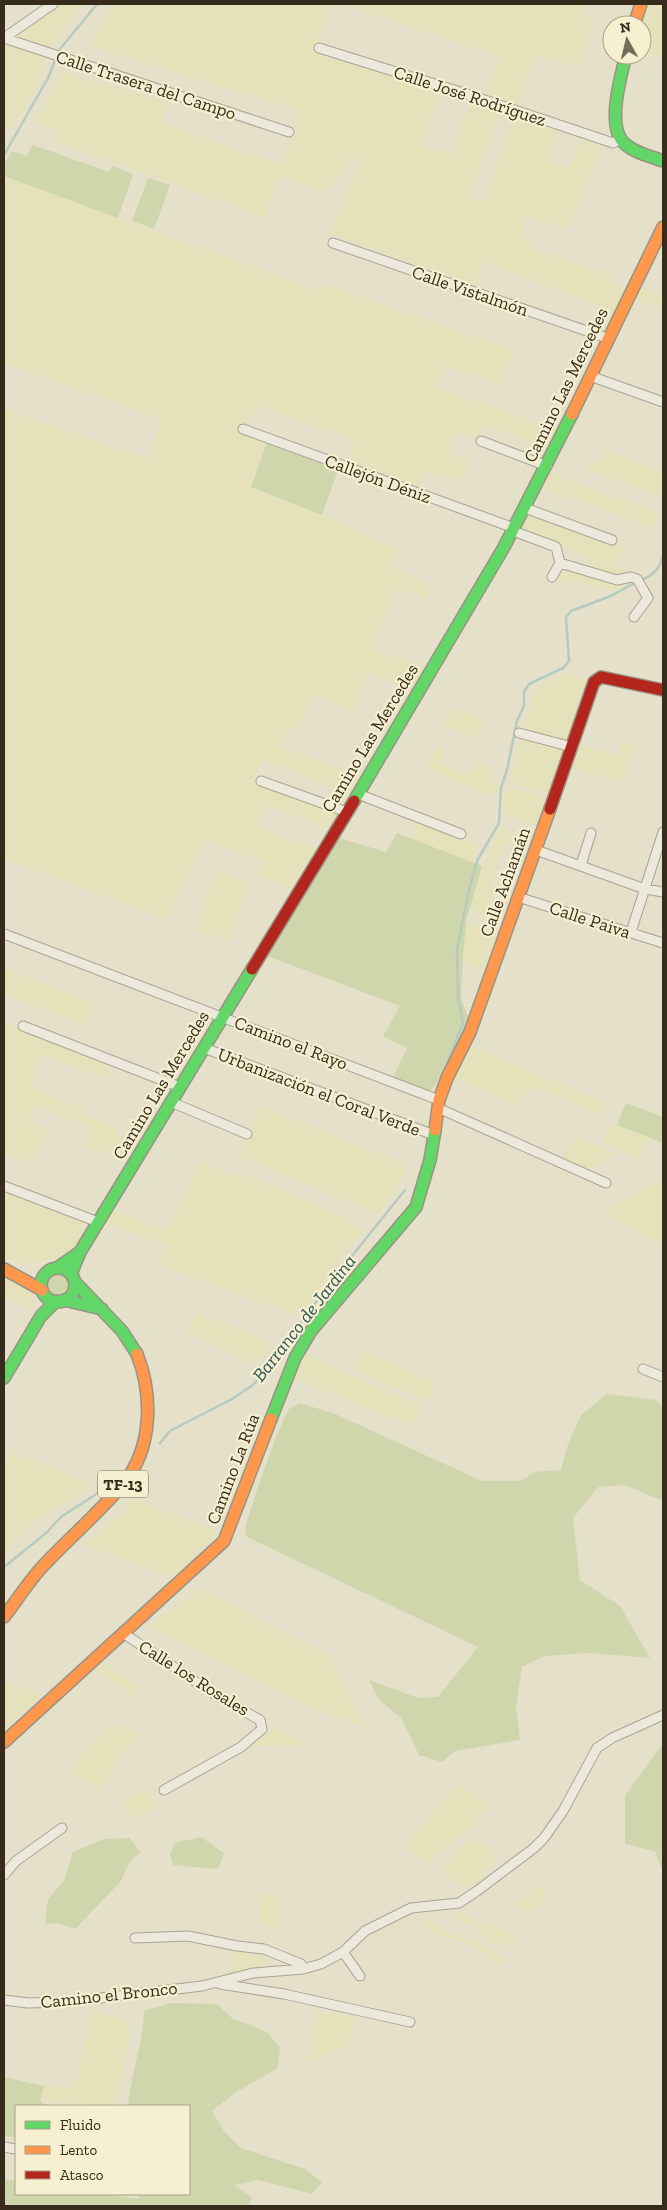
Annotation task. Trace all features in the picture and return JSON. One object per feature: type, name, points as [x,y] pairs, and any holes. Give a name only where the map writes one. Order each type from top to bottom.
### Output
[{"type":"main road","points":[[624,65],[615,127],[620,140],[635,151],[663,161]]},
{"type":"main road","name":"Camino Las Mercedes","points":[[73,1278],[80,1252],[358,794],[514,530],[663,227]]},
{"type":"main road","name":"Calle Achamán","points":[[438,1104],[447,1078],[470,1032],[594,682],[602,677],[663,690]]},
{"type":"main road","name":"Camino La Rúa","points":[[4,1742],[224,1541],[295,1358],[311,1331],[416,1207],[430,1160],[438,1104]]},
{"type":"main road","name":"Camino Las Mercedes","points":[[53,1269],[80,1252]]},
{"type":"main road","points":[[41,1316],[42,1278],[53,1269]]},
{"type":"main road","name":"TF-13","points":[[4,1617],[42,1567],[124,1483],[134,1468],[144,1444],[149,1420],[149,1398],[145,1374],[138,1356],[126,1336],[94,1298],[67,1270],[9,1271]]},
{"type":"main road","name":"TF-13","points":[[9,1271],[60,1301],[102,1309]]},
{"type":"main road","points":[[4,1378],[41,1316],[73,1293],[73,1278]]},
{"type":"street","points":[[4,38],[52,4]]},
{"type":"street","name":"Calle Trasera del Campo","points":[[4,38],[289,132]]},
{"type":"street","name":"Calle José Rodríguez","points":[[319,48],[470,95],[613,143],[620,140]]},
{"type":"street","name":"Calle Vistalmón","points":[[333,244],[608,338]]},
{"type":"street","points":[[590,376],[663,402]]},
{"type":"street","name":"Callejón Déniz","points":[[243,430],[556,547],[560,563]]},
{"type":"street","points":[[481,441],[547,466]]},
{"type":"street","points":[[525,508],[612,540]]},
{"type":"street","points":[[552,577],[560,563],[617,580],[631,577],[638,582],[648,598],[634,617]]},
{"type":"street","points":[[519,733],[572,747]]},
{"type":"street","points":[[261,781],[347,812]]},
{"type":"street","points":[[358,794],[462,834]]},
{"type":"street","points":[[631,932],[663,832]]},
{"type":"street","points":[[581,865],[591,833]]},
{"type":"street","points":[[536,850],[645,889],[663,892]]},
{"type":"street","name":"Calle Paiva","points":[[518,896],[663,943]]},
{"type":"street","name":"Camino el Rayo","points":[[4,934],[223,1016],[438,1104],[606,1183]]},
{"type":"street","points":[[23,1026],[180,1087]]},
{"type":"street","name":"Urbanización el Coral Verde","points":[[204,1048],[434,1135]]},
{"type":"street","points":[[171,1102],[247,1134]]},
{"type":"street","points":[[4,1186],[98,1222]]},
{"type":"street","points":[[643,1369],[663,1377]]},
{"type":"street","name":"Calle los Rosales","points":[[123,1633],[214,1694],[260,1720],[262,1729],[241,1747],[164,1790]]},
{"type":"street","points":[[214,1983],[253,1973],[303,1969],[321,1964],[343,1952],[365,1931],[411,1908],[459,1903],[534,1848],[544,1838],[563,1811],[597,1748],[612,1738],[663,1716]]},
{"type":"street","points":[[4,1875],[16,1861],[62,1828]]},
{"type":"street","points":[[136,1938],[188,1936],[237,1946],[264,1949],[300,1964],[303,1969]]},
{"type":"street","points":[[343,1952],[360,1976]]},
{"type":"street","points":[[214,1983],[284,1994],[410,2022]]},
{"type":"street","name":"Camino el Bronco","points":[[4,2000],[28,2003],[67,2002],[214,1983]]},
{"type":"shaded area","points":[[58,4],[84,4],[55,41],[52,50],[12,38],[44,17]]},
{"type":"shaded area","points":[[111,4],[332,4],[315,50],[441,90],[422,145],[451,154],[471,99],[500,111],[470,197],[484,200],[515,116],[559,130],[548,160],[569,168],[582,138],[603,145],[568,229],[527,216],[522,235],[534,238],[532,248],[611,275],[614,284],[628,290],[616,312],[484,262],[476,286],[330,234],[360,160],[353,156],[328,192],[279,177],[265,217],[53,141],[56,131],[31,122],[41,110],[62,72],[167,102],[162,123],[283,165],[300,111],[90,46]]},
{"type":"shaded area","points":[[342,4],[584,4],[582,14],[594,19],[580,65],[577,65],[577,67],[535,55],[518,105],[484,95],[500,57]]},
{"type":"shaded area","points":[[646,4],[663,4],[663,58],[652,55],[652,15],[642,15]]},
{"type":"shaded area","points":[[4,43],[47,56],[39,83],[13,129],[4,125]]},
{"type":"shaded area","points":[[4,176],[315,289],[327,284],[515,351],[499,385],[446,366],[437,387],[555,429],[545,449],[483,424],[481,441],[457,433],[449,454],[469,461],[464,481],[427,472],[420,486],[348,462],[355,441],[258,406],[243,429],[267,438],[251,487],[322,515],[400,550],[392,567],[431,585],[427,599],[395,588],[373,649],[425,667],[410,689],[368,674],[354,711],[315,695],[298,730],[289,727],[280,745],[361,778],[350,794],[262,760],[253,781],[341,814],[330,829],[266,805],[258,828],[317,848],[293,888],[256,875],[263,861],[205,840],[167,919],[4,859],[4,409],[149,459],[161,419],[4,363]]},
{"type":"shaded area","points":[[639,286],[663,295],[663,309],[633,298]]},
{"type":"shaded area","points":[[606,450],[663,471],[663,497],[588,470],[593,460],[601,461]]},
{"type":"shaded area","points":[[549,473],[658,512],[652,528],[542,487]]},
{"type":"shaded area","points":[[526,513],[624,549],[615,567],[631,574],[637,579],[616,591],[556,579],[563,564],[586,570],[589,557],[519,529]]},
{"type":"shaded area","points":[[574,673],[582,677],[586,682],[569,741],[520,728],[531,706],[534,692],[540,684],[556,676]]},
{"type":"shaded area","points":[[455,707],[486,720],[479,738],[443,726]]},
{"type":"shaded area","points":[[520,738],[566,749],[550,796],[508,781]]},
{"type":"shaded area","points":[[621,742],[636,744],[622,783],[571,768],[580,745],[618,756]]},
{"type":"shaded area","points":[[436,746],[445,750],[441,763],[470,775],[476,761],[494,768],[489,782],[498,786],[496,796],[484,794],[428,770]]},
{"type":"shaded area","points":[[521,789],[548,800],[538,826],[502,813],[504,791]]},
{"type":"shaded area","points":[[416,820],[479,845],[472,862],[409,838]]},
{"type":"shaded area","points":[[499,827],[512,832],[509,844],[504,843],[492,889],[496,891],[485,915],[470,909],[478,880]]},
{"type":"shaded area","points":[[217,871],[250,883],[229,941],[195,929]]},
{"type":"shaded area","points":[[466,922],[498,933],[487,963],[482,962],[481,969],[462,962]]},
{"type":"shaded area","points":[[4,968],[96,1003],[86,1026],[4,994]]},
{"type":"shaded area","points":[[4,1023],[112,1065],[106,1078],[41,1055],[31,1087],[85,1109],[83,1114],[117,1127],[115,1134],[134,1141],[122,1158],[86,1147],[92,1128],[37,1105],[28,1122],[50,1131],[33,1164],[4,1153]]},
{"type":"shaded area","points":[[471,1046],[606,1103],[600,1114],[533,1087],[526,1092],[516,1106],[452,1077],[460,1060]]},
{"type":"shaded area","points":[[261,1106],[406,1164],[402,1180],[379,1214],[240,1157]]},
{"type":"shaded area","points":[[611,1123],[650,1138],[638,1159],[602,1142]]},
{"type":"shaded area","points":[[577,1136],[617,1153],[597,1164],[588,1172],[560,1163]]},
{"type":"shaded area","points":[[200,1160],[231,1175],[244,1175],[321,1205],[344,1217],[353,1226],[364,1228],[358,1238],[345,1249],[324,1288],[301,1313],[290,1313],[159,1265],[167,1245],[104,1223],[112,1209],[165,1230],[175,1217]]},
{"type":"shaded area","points":[[657,1180],[663,1183],[663,1246],[606,1212]]},
{"type":"shaded area","points":[[4,1186],[90,1219],[73,1250],[58,1258],[21,1264],[4,1258]]},
{"type":"shaded area","points":[[4,1278],[17,1282],[32,1294],[34,1310],[4,1297]]},
{"type":"shaded area","points":[[198,1312],[270,1342],[270,1347],[252,1364],[187,1331]]},
{"type":"shaded area","points":[[364,1350],[434,1381],[430,1399],[425,1400],[366,1376],[353,1367]]},
{"type":"shaded area","points":[[303,1353],[422,1406],[419,1417],[413,1422],[388,1418],[292,1377]]},
{"type":"shaded area","points":[[12,1452],[91,1483],[89,1488],[27,1527],[4,1554],[4,1465]]},
{"type":"shaded area","points":[[135,1498],[217,1532],[176,1578],[83,1544],[119,1515]]},
{"type":"shaded area","points":[[200,1588],[329,1656],[364,1727],[307,1705],[219,1663],[148,1626]]},
{"type":"shaded area","points":[[99,1660],[139,1686],[136,1690],[138,1693],[134,1696],[90,1668]]},
{"type":"shaded area","points":[[4,1682],[42,1694],[4,1731]]},
{"type":"shaded area","points":[[120,1724],[141,1736],[118,1759],[108,1780],[98,1789],[73,1774],[87,1743],[92,1747],[108,1726],[115,1731]]},
{"type":"shaded area","points":[[274,1728],[306,1741],[301,1747],[249,1746]]},
{"type":"shaded area","points":[[456,1785],[471,1791],[493,1806],[477,1816],[477,1822],[426,1864],[405,1847]]},
{"type":"shaded area","points":[[148,1791],[158,1808],[143,1813],[136,1821],[123,1802],[135,1793]]},
{"type":"shaded area","points":[[472,1838],[489,1847],[496,1861],[482,1872],[485,1878],[467,1888],[442,1871],[449,1861]]},
{"type":"shaded area","points":[[536,1885],[546,1889],[544,1899],[536,1909],[527,1912],[510,1903],[533,1892]]},
{"type":"shaded area","points":[[261,1893],[281,1898],[280,1927],[260,1925]]},
{"type":"shaded area","points":[[460,1913],[477,1922],[500,1928],[519,1937],[516,1941],[501,1944],[487,1943],[481,1934],[481,1929],[453,1916]]},
{"type":"shaded area","points":[[423,1922],[433,1922],[447,1932],[480,1944],[507,1960],[501,1965],[489,1959],[473,1945],[431,1932],[423,1925]]},
{"type":"shaded area","points":[[234,1949],[246,1949],[246,1955],[257,1957],[258,1951],[266,1953],[265,1967],[232,1973]]},
{"type":"shaded area","points":[[91,2010],[132,2022],[121,2085],[115,2101],[111,2105],[92,2105],[40,2100],[44,2086],[70,2088],[76,2081]]},
{"type":"shaded area","points":[[317,2011],[356,2017],[349,2046],[314,2061],[308,2059]]},
{"type":"green space","points":[[33,145],[109,172],[112,166],[133,174],[118,218],[4,176],[4,165],[12,151],[26,156]]},
{"type":"green space","points":[[148,178],[170,185],[154,229],[132,221]]},
{"type":"green space","points":[[267,442],[340,464],[322,515],[251,487]]},
{"type":"green space","points":[[397,833],[482,866],[466,922],[463,955],[461,999],[470,1021],[467,1034],[426,1099],[390,1084],[407,1048],[383,1036],[400,1006],[265,955],[335,837],[386,852]]},
{"type":"green space","points":[[626,1103],[663,1117],[663,1143],[617,1125]]},
{"type":"green space","points":[[59,1274],[67,1277],[70,1285],[67,1293],[59,1296],[51,1293],[48,1285],[51,1277]]},
{"type":"green space","points":[[607,1394],[656,1400],[663,1408],[663,1501],[625,1485],[598,1487],[573,1518],[580,1580],[620,1606],[650,1658],[589,1653],[544,1656],[522,1667],[516,1707],[520,1740],[455,1751],[442,1762],[419,1755],[401,1718],[378,1699],[369,1680],[418,1698],[438,1697],[478,1647],[247,1537],[245,1530],[251,1507],[285,1416],[289,1409],[299,1403],[333,1413],[482,1481],[521,1481],[534,1472],[561,1470],[568,1444],[581,1415]]},
{"type":"green space","points":[[663,1743],[663,1872],[655,1851],[625,1844],[625,1796]]},
{"type":"green space","points":[[201,1837],[224,1853],[218,1869],[173,1865],[170,1855],[174,1843]]},
{"type":"green space","points":[[129,1838],[141,1852],[130,1861],[121,1881],[75,1929],[57,1923],[45,1924],[48,1899],[64,1881],[73,1852],[104,1839]]},
{"type":"green space","points":[[172,2003],[217,2004],[232,2018],[267,2032],[280,2048],[278,2068],[235,2093],[212,2111],[224,2131],[241,2148],[305,2169],[322,2182],[312,2194],[258,2180],[234,2185],[252,2197],[249,2206],[4,2206],[4,2179],[15,2181],[15,2195],[111,2195],[138,2199],[139,2195],[190,2195],[190,2105],[128,2105],[142,2035],[144,2011]]},
{"type":"green space","points":[[4,2077],[44,2086],[40,2100],[44,2105],[15,2105],[15,2138],[4,2136]]},
{"type":"waterway","points":[[4,155],[48,78],[60,49],[97,4]]},
{"type":"waterway","name":"Barranco de Jardina","points":[[641,580],[656,571],[663,555]]},
{"type":"waterway","name":"Barranco de Jardina","points":[[446,1065],[463,1023],[458,997],[457,950],[468,894],[477,861],[499,823],[501,788],[507,770],[517,721],[524,706],[524,692],[529,684],[563,668],[569,661],[566,617],[571,611],[611,596],[636,582]]},
{"type":"waterway","name":"Barranco de Jardina","points":[[160,1443],[170,1431],[232,1399],[253,1385],[272,1363],[327,1287],[405,1190]]},
{"type":"waterway","points":[[4,1567],[45,1534],[61,1517],[104,1489]]},
{"type":"traffic: fast","points":[[624,65],[615,113],[619,135],[624,143],[632,149],[663,161]]},
{"type":"traffic: fast","points":[[354,801],[504,547],[572,414]]},
{"type":"traffic: fast","points":[[71,1274],[80,1252],[252,969]]},
{"type":"traffic: fast","points":[[271,1419],[295,1358],[311,1331],[416,1207],[430,1160],[435,1130]]},
{"type":"traffic: fast","points":[[57,1268],[80,1252]]},
{"type":"traffic: fast","points":[[58,1268],[70,1273],[75,1285],[70,1297],[58,1302],[46,1297],[41,1285],[46,1273],[58,1268]]},
{"type":"traffic: fast","points":[[75,1282],[122,1331],[137,1354]]},
{"type":"traffic: fast","points":[[64,1300],[102,1309]]},
{"type":"traffic: fast","points":[[4,1378],[41,1316],[56,1301]]},
{"type":"traffic: slow","points":[[637,15],[641,4]]},
{"type":"traffic: slow","points":[[572,414],[663,227]]},
{"type":"traffic: slow","points":[[435,1130],[439,1100],[447,1078],[470,1032],[550,809]]},
{"type":"traffic: slow","points":[[4,1269],[42,1290]]},
{"type":"traffic: slow","points":[[4,1617],[38,1572],[114,1495],[133,1470],[145,1438],[148,1404],[146,1387],[137,1354]]},
{"type":"traffic: slow","points":[[4,1742],[224,1541],[271,1419]]},
{"type":"traffic: jam","points":[[550,809],[594,682],[601,677],[663,690]]},
{"type":"traffic: jam","points":[[252,969],[354,801]]}]
